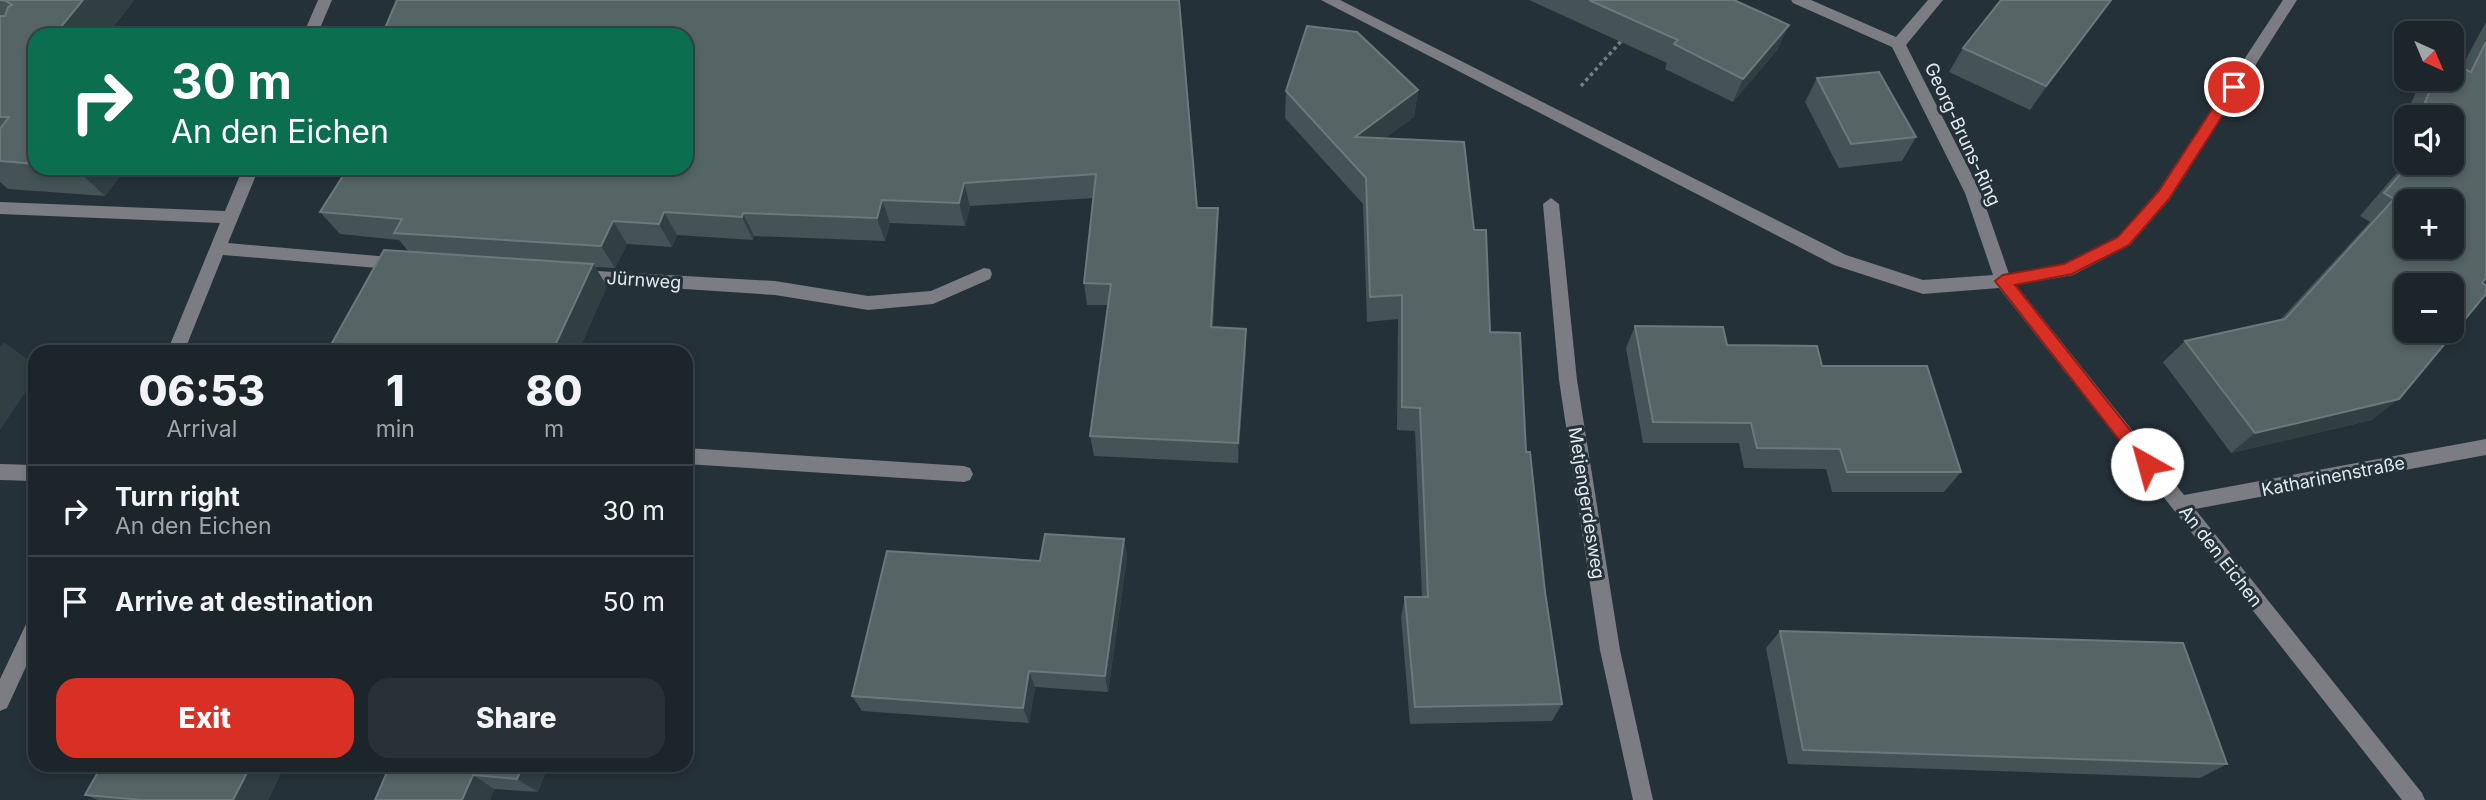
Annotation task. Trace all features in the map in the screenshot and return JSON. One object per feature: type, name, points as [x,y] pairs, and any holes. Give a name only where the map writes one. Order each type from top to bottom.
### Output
[{"type":"street","points":[[313,28],[325,0]]},
{"type":"street","points":[[1328,0],[1840,260],[1923,287],[2003,281],[2067,270],[2124,241],[2164,195],[2290,0]]},
{"type":"street","points":[[1798,0],[1898,44],[1936,0]]},
{"type":"street","name":"Georg-Bruns-Ring","points":[[1898,44],[1973,193],[2003,281]]},
{"type":"street","points":[[178,345],[248,175]]},
{"type":"street","name":"Metjengerdesweg","points":[[1551,204],[1568,380],[1610,650],[1643,800]]},
{"type":"street","points":[[0,208],[229,217]]},
{"type":"street","points":[[216,248],[420,265]]},
{"type":"street","name":"Jürnweg","points":[[555,274],[775,288],[868,303],[933,297],[984,274]]},
{"type":"street","name":"An den Eichen","points":[[2003,281],[2415,800]]},
{"type":"street","name":"Katharinenstraße","points":[[2180,504],[2486,447]]},
{"type":"street","points":[[693,456],[964,474]]},
{"type":"street","points":[[0,472],[28,472]]},
{"type":"street","points":[[0,701],[28,641]]},
{"type":"path","points":[[1555,115],[1632,29]]},
{"type":"building","points":[[0,0],[83,0],[60,28],[28,28],[28,163],[0,161],[0,129],[9,117],[0,117],[0,16],[5,16],[8,7],[12,5]]},
{"type":"building","points":[[397,0],[1179,0],[1197,208],[1218,208],[1211,327],[1246,329],[1238,443],[1090,436],[1111,284],[1084,283],[1096,174],[964,183],[959,203],[882,200],[877,218],[743,213],[742,217],[664,212],[659,224],[613,221],[601,246],[394,233],[402,219],[320,212],[344,175],[693,175],[693,28],[385,28]]},
{"type":"building","points":[[1589,0],[1734,0],[1789,25],[1743,79],[1674,44],[1678,40]]},
{"type":"building","points":[[2001,0],[2111,0],[2046,86],[1963,48]]},
{"type":"building","points":[[1307,26],[1357,32],[1418,90],[1355,137],[1464,142],[1474,230],[1486,230],[1490,332],[1520,333],[1526,452],[1530,452],[1545,592],[1562,704],[1415,707],[1405,597],[1428,597],[1420,408],[1402,407],[1402,295],[1370,297],[1366,178],[1286,91]]},
{"type":"building","points":[[2486,42],[2486,278],[2482,283],[2486,285],[2486,294],[2464,321],[2464,273],[2394,273],[2394,343],[2445,343],[2399,399],[2255,433],[2185,341],[2285,319],[2394,199],[2384,193],[2400,175],[2464,175],[2464,105],[2424,105],[2430,91],[2464,91],[2464,69],[2471,72]]},
{"type":"building","points":[[1879,72],[1916,137],[1851,144],[1817,78]]},
{"type":"building","points":[[384,250],[593,264],[555,345],[331,345]]},
{"type":"building","points":[[1635,326],[1723,327],[1727,345],[1817,346],[1822,366],[1927,366],[1961,472],[1847,472],[1840,449],[1757,448],[1751,423],[1653,422]]},
{"type":"building","points":[[1045,534],[1124,539],[1105,676],[1029,671],[1023,708],[852,696],[887,551],[1040,561]]},
{"type":"building","points":[[1780,631],[2183,643],[2227,764],[1803,750]]},
{"type":"building","points":[[98,772],[247,772],[233,800],[143,800],[85,795]]},
{"type":"building","points":[[387,772],[520,772],[517,779],[473,775],[462,800],[375,800]]},
{"type":"route","points":[[2147,464],[2003,281],[2067,270],[2124,241],[2164,195],[2234,87]]}]
